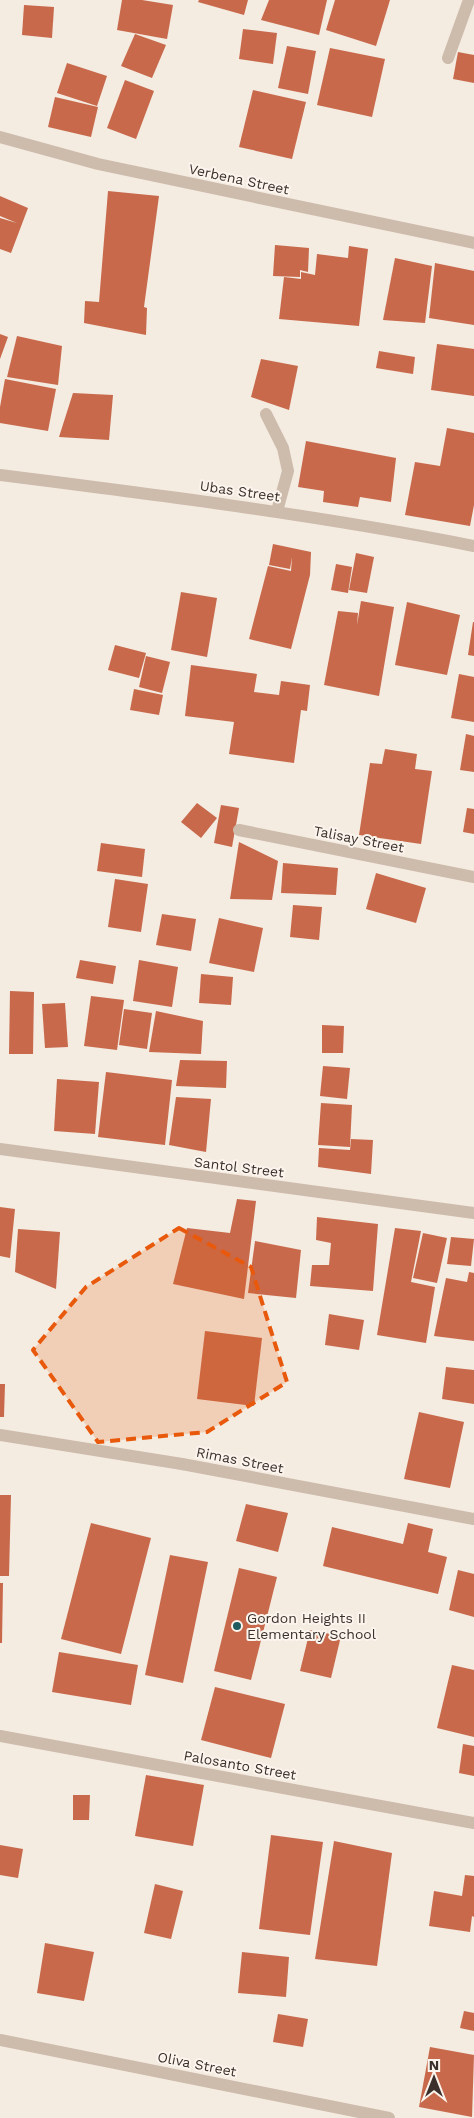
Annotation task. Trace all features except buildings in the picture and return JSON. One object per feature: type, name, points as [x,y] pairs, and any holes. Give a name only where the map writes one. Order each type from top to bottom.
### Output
[{"type":"street","points":[[448,58],[469,0]]},
{"type":"street","name":"Verbena Street","points":[[0,137],[98,164],[474,243]]},
{"type":"street","points":[[266,414],[283,448],[288,470],[277,511]]},
{"type":"street","name":"Ubas Street","points":[[0,475],[277,511],[390,529],[474,546]]},
{"type":"street","name":"Talisay Street","points":[[239,830],[474,877]]},
{"type":"street","name":"Santol Street","points":[[0,1149],[474,1213]]},
{"type":"street","name":"Rimas Street","points":[[0,1435],[182,1464],[474,1519]]},
{"type":"street","name":"Palosanto Street","points":[[0,1736],[474,1823]]},
{"type":"street","name":"Oliva Street","points":[[0,2040],[389,2118]]},
{"type":"highlighted area","points":[[179,1228],[251,1267],[287,1382],[207,1432],[98,1442],[33,1350],[86,1287]]},
{"type":"place","name":"Gordon Heights II Elementary School","points":[[237,1626]]}]
